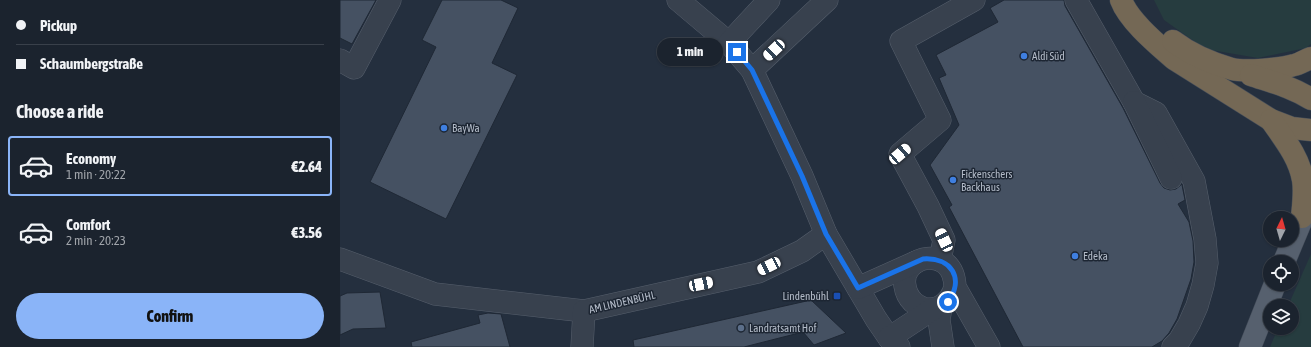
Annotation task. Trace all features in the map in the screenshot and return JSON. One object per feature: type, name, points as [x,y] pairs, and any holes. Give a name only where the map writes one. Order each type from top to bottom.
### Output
[{"type":"highway","points":[[1121,0],[1124,7],[1142,29],[1160,47],[1174,58],[1271,120],[1292,128],[1311,130]]},
{"type":"highway","points":[[1135,0],[1152,22],[1168,38],[1181,48],[1233,69],[1283,85],[1311,100]]},
{"type":"highway","points":[[1233,69],[1268,70],[1294,65],[1311,58]]},
{"type":"highway","points":[[1271,120],[1299,163],[1304,181],[1302,217]]},
{"type":"main road","points":[[1287,255],[1311,197]]},
{"type":"main road","points":[[1250,347],[1272,291]]},
{"type":"street","points":[[340,60],[354,68],[390,0]]},
{"type":"street","points":[[678,0],[729,43],[752,70],[802,176],[826,234],[876,319],[894,342],[930,312],[948,302],[956,287]]},
{"type":"street","points":[[729,43],[769,0]]},
{"type":"street","points":[[752,70],[827,0]]},
{"type":"street","points":[[940,260],[944,240],[928,206],[900,154],[940,120],[901,41],[974,0]]},
{"type":"street","points":[[1076,0],[1134,102],[1171,178]]},
{"type":"street","points":[[1134,102],[1156,113],[1194,181],[1205,239],[1207,263],[1203,285],[1189,324],[1179,341],[1173,347]]},
{"type":"street","name":"AM LINDENBÜHL","points":[[340,259],[435,294],[584,311],[758,272],[802,250],[826,234]]},
{"type":"street","points":[[858,288],[923,259],[932,258],[940,260],[947,264],[952,271],[955,278],[956,287],[989,347]]},
{"type":"street","points":[[916,262],[906,275],[904,283],[906,292],[916,305],[930,312],[943,347]]},
{"type":"street","points":[[582,347],[584,311]]},
{"type":"green space","points":[[1154,0],[1311,0],[1311,44],[1306,48],[1258,58],[1205,49],[1164,20]]},
{"type":"green space","points":[[1311,254],[1311,347],[1270,347],[1275,335],[1299,335],[1299,299],[1291,299],[1295,291],[1299,291],[1299,281]]},
{"type":"building","points":[[340,0],[376,0],[352,44],[340,38]]},
{"type":"building","name":"BayWa","points":[[442,0],[501,0],[518,8],[492,63],[517,75],[446,219],[370,182],[436,47],[422,40]]},
{"type":"building","points":[[1004,0],[1064,0],[1065,6],[1123,108],[1160,183],[1164,188],[1170,190],[1176,189],[1182,184],[1185,200],[1178,204],[1189,222],[1193,241],[1194,262],[1191,279],[1177,319],[1169,333],[1162,341],[1152,347],[1023,347],[949,207],[952,205],[930,165],[959,125],[939,78],[946,75],[936,55],[998,22],[990,8]]},
{"type":"building","points":[[380,292],[386,328],[353,329],[340,335],[340,296],[347,293]]},
{"type":"building","name":"Landratsamt Hof","points":[[811,300],[846,333],[814,345],[803,332],[744,347],[634,347],[633,340]]},
{"type":"building","points":[[488,313],[501,314],[510,347],[412,347],[411,342],[480,323],[478,315]]},
{"type":"place","name":"Aldi Süd","points":[[1024,56]]},
{"type":"place","name":"BayWa","points":[[444,128]]},
{"type":"place","name":"Fickenschers Backhaus","points":[[953,180]]},
{"type":"place","name":"Edeka","points":[[1075,256]]},
{"type":"place","name":"Lindenbühl","points":[[837,296]]},
{"type":"place","name":"Landratsamt Hof","points":[[741,328]]},
{"type":"route","points":[[737,52],[752,70],[802,176],[826,234],[858,288],[923,259],[932,258],[947,264],[955,278],[956,287],[948,302]]}]
